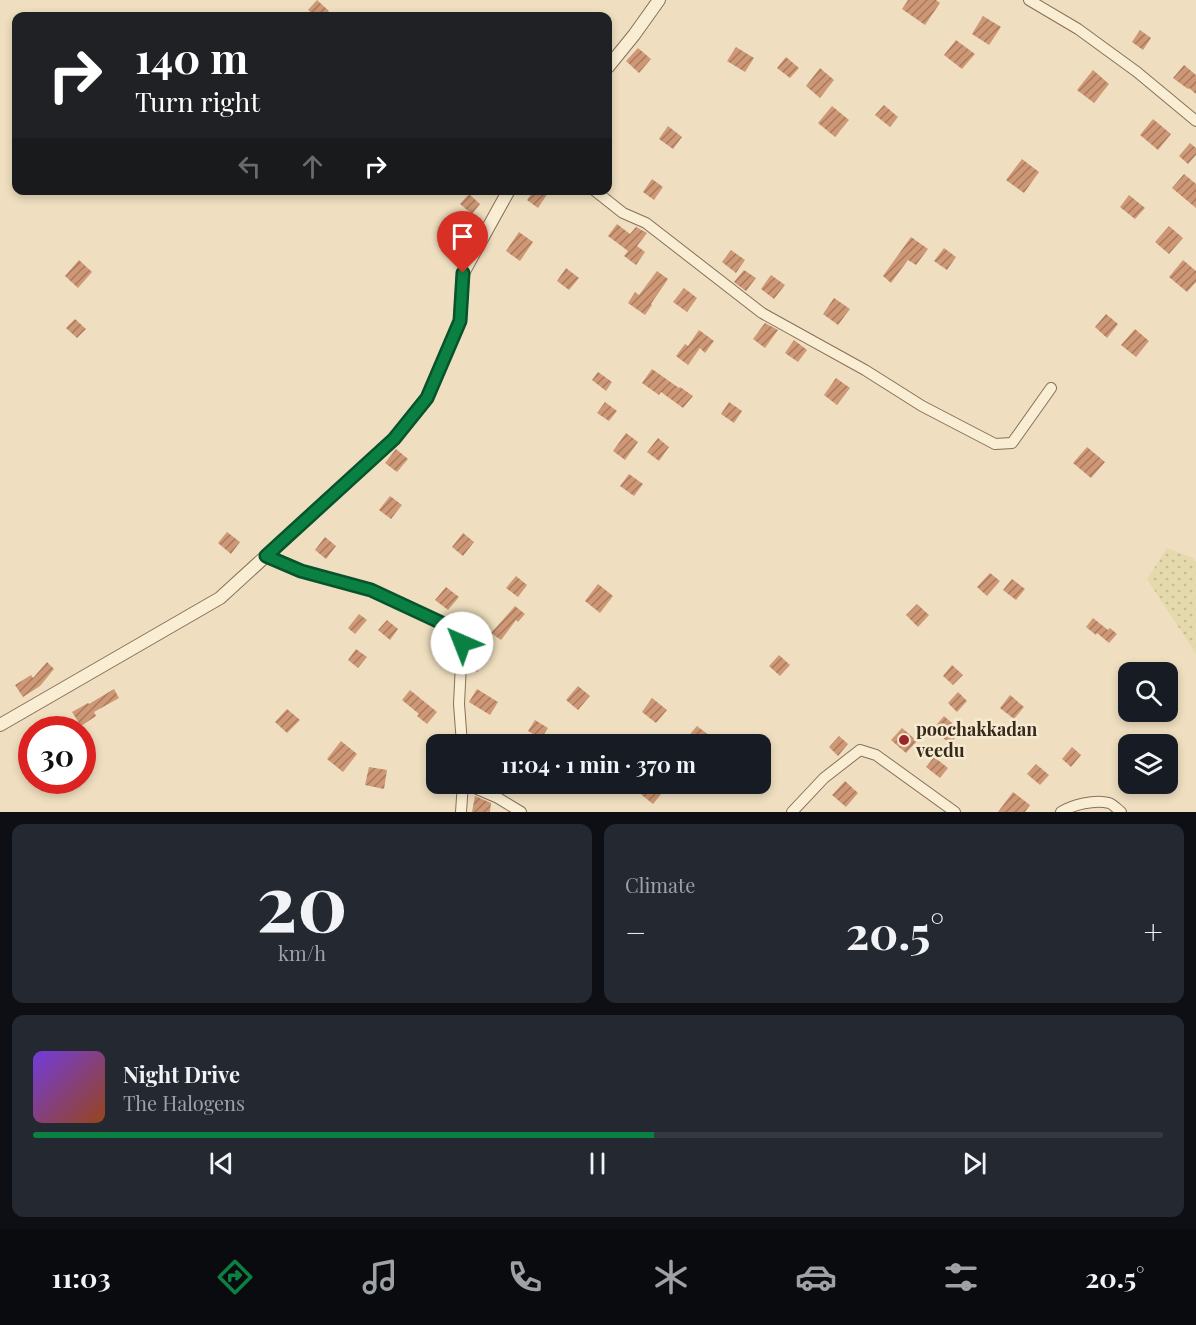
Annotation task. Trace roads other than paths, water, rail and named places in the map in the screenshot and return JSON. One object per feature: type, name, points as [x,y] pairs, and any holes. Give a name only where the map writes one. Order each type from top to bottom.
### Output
[{"type":"street","points":[[612,62],[659,0]]},
{"type":"street","points":[[1029,0],[1078,29],[1137,72],[1196,121]]},
{"type":"street","points":[[0,725],[220,598],[394,439],[427,398],[460,321],[463,273],[506,195]]},
{"type":"street","points":[[600,195],[623,213],[646,223],[762,313],[865,370],[922,406],[995,444],[1012,443],[1051,388]]},
{"type":"street","points":[[266,556],[301,571],[371,590],[459,631],[462,643],[459,704],[461,734]]},
{"type":"street","points":[[792,812],[824,778],[860,750],[876,755],[955,812]]},
{"type":"street","points":[[461,812],[462,794]]},
{"type":"street","points":[[489,794],[521,812]]},
{"type":"street","points":[[1061,812],[1072,806],[1092,802],[1110,803],[1121,812]]},
{"type":"place","name":"poochakkadan veedu","points":[[904,740]]}]
